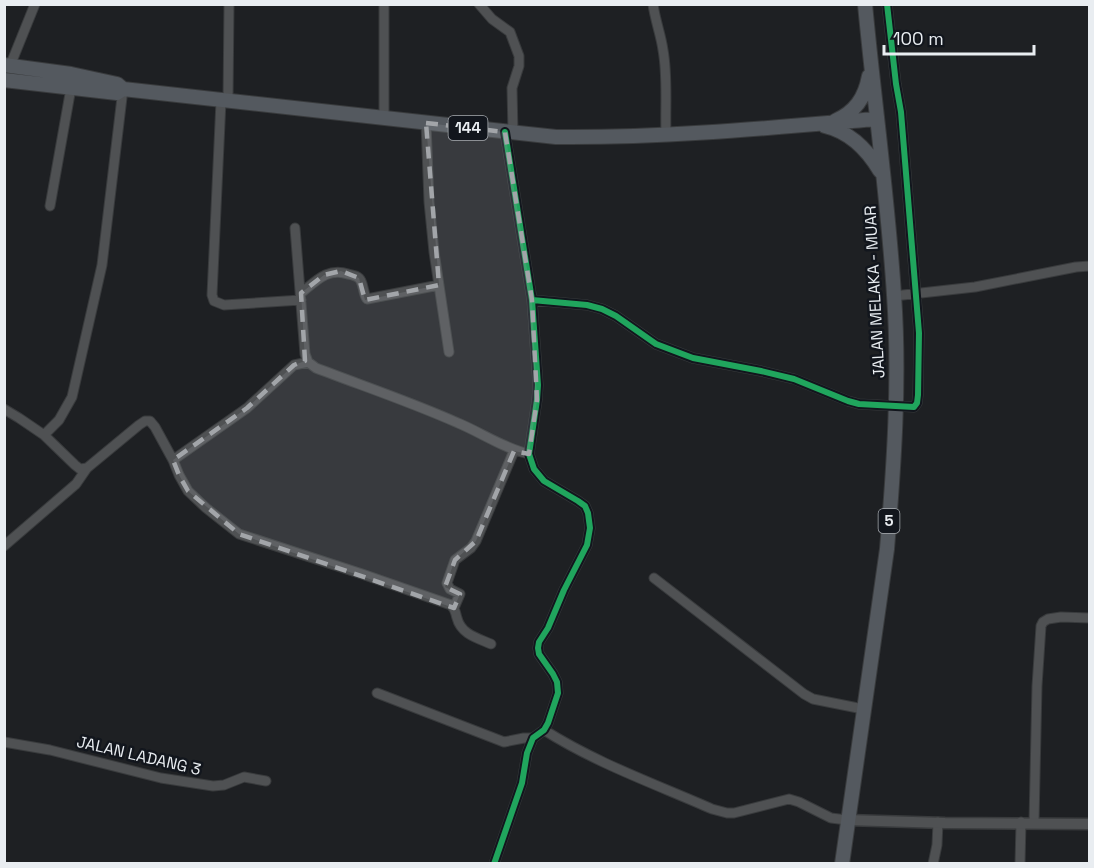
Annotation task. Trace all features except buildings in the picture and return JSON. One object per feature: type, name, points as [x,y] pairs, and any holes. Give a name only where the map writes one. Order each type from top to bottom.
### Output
[{"type":"main road","name":"JALAN MELAKA - MUAR","points":[[842,864],[887,549],[896,405],[894,296],[865,4]]},
{"type":"main road","points":[[831,123],[847,115],[862,98],[866,88],[870,60]]},
{"type":"main road","name":"144","points":[[8,66],[82,76],[117,84],[123,89],[556,137],[666,134],[876,119]]},
{"type":"main road","name":"144","points":[[4,80],[117,93],[123,89]]},
{"type":"main road","points":[[815,124],[836,129],[858,142],[883,175]]},
{"type":"street","points":[[8,66],[35,4]]},
{"type":"street","points":[[229,4],[212,295],[214,301],[224,305],[301,296],[333,271],[341,271],[359,278],[364,297],[367,299],[439,285]]},
{"type":"street","points":[[384,4],[384,117]]},
{"type":"street","points":[[479,4],[492,19],[510,32],[519,56],[519,66],[512,88],[509,133],[532,300],[538,385],[529,454],[534,469],[544,481],[585,506],[590,528],[587,545],[548,628],[539,642],[539,654],[557,682],[558,693],[544,730],[533,738],[526,753],[521,789],[494,864]]},
{"type":"street","points":[[652,4],[665,65],[666,134]]},
{"type":"street","points":[[532,300],[587,305],[602,309],[656,344],[693,357],[794,379],[848,401],[859,404],[914,407],[918,395],[919,333],[901,112],[887,4]]},
{"type":"street","points":[[50,206],[70,88]]},
{"type":"street","points":[[44,435],[59,420],[72,397],[102,265],[123,89]]},
{"type":"street","points":[[426,123],[429,202],[434,252],[449,352]]},
{"type":"street","points":[[295,228],[305,354],[308,362],[316,368],[460,423],[514,451],[529,454]]},
{"type":"street","points":[[894,296],[975,287],[1089,266]]},
{"type":"street","points":[[172,460],[247,408],[294,364],[308,362]]},
{"type":"street","points":[[4,409],[44,435],[80,469],[87,468]]},
{"type":"street","points":[[4,546],[76,484],[87,468],[139,424],[149,420],[189,491],[206,508],[239,534],[440,600],[454,608],[460,626],[468,635],[491,644]]},
{"type":"street","points":[[454,608],[460,594],[450,589],[447,583],[455,560],[471,548],[476,541],[514,451]]},
{"type":"street","points":[[654,578],[804,694],[813,699],[863,709]]},
{"type":"street","points":[[1034,822],[1037,686],[1041,626],[1043,622],[1054,618],[1089,618]]},
{"type":"street","points":[[377,693],[504,742],[533,738]]},
{"type":"street","points":[[544,730],[588,755],[712,809],[728,813],[789,800],[799,802],[831,818],[847,820],[1089,824]]},
{"type":"street","name":"JALAN LADANG 3","points":[[4,742],[50,750],[161,778],[213,786],[224,785],[244,777],[266,781]]},
{"type":"street","points":[[933,864],[938,822]]},
{"type":"street","points":[[1020,864],[1021,822]]},
{"type":"highlighted area","points":[[426,123],[505,132],[532,300],[537,400],[529,454],[514,451],[476,541],[455,560],[445,587],[460,594],[454,608],[239,534],[188,491],[173,460],[247,408],[294,365],[305,361],[301,293],[324,275],[341,271],[359,278],[365,300],[439,285]]},
{"type":"cycle path","points":[[532,300],[587,305],[602,309],[656,344],[693,358],[794,379],[859,404],[914,407],[918,395],[919,333],[901,112],[887,4]]},
{"type":"cycle path","points":[[494,864],[522,783],[527,753],[533,738],[544,730],[548,723],[558,693],[557,682],[539,654],[539,642],[548,628],[587,545],[590,528],[585,506],[544,481],[534,469],[529,454],[538,385],[532,300],[505,132]]}]
